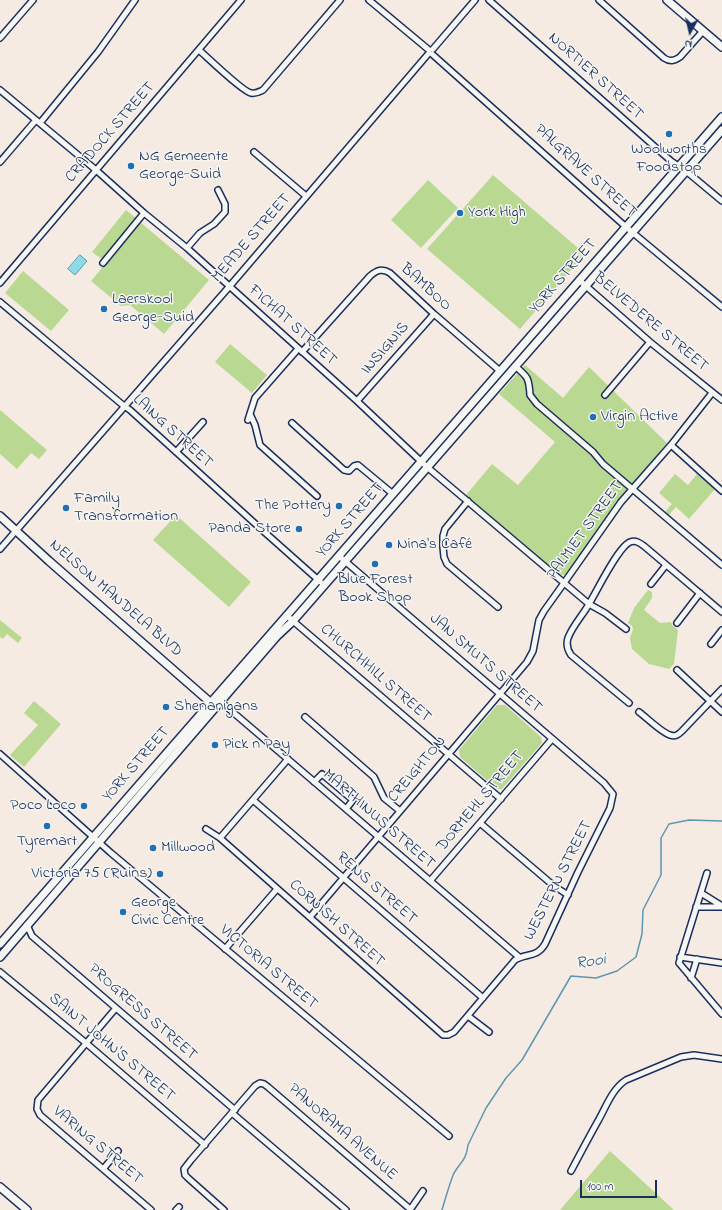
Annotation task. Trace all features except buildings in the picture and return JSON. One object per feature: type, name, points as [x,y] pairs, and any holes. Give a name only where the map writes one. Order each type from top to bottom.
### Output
[{"type":"main road","points":[[667,0],[722,47]]},
{"type":"main road","name":"YORK STREET","points":[[0,944],[221,702],[277,636],[293,621],[345,561],[500,371],[722,117]]},
{"type":"main road","name":"YORK STREET","points":[[0,957],[96,840],[286,615],[393,494],[424,464],[515,366],[722,130]]},
{"type":"main road","name":"NELSON MANDELA BLVD","points":[[0,516],[211,703]]},
{"type":"main road","points":[[211,703],[221,702]]},
{"type":"main road","points":[[0,1187],[27,1210]]},
{"type":"street","points":[[0,38],[33,0]]},
{"type":"street","points":[[0,162],[38,122],[98,52],[135,0]]},
{"type":"street","name":"CRADOCK STREET","points":[[0,283],[242,0]]},
{"type":"street","points":[[199,50],[247,92],[257,93],[263,90],[340,0]]},
{"type":"street","name":"PALGRAVE STREET","points":[[369,0],[431,52],[626,227],[721,305]]},
{"type":"street","name":"MEADE STREET","points":[[0,549],[229,287],[476,0]]},
{"type":"street","name":"NORTIER STREET","points":[[489,0],[671,162],[686,171],[722,201]]},
{"type":"street","points":[[599,0],[669,61],[676,60],[680,57],[703,31]]},
{"type":"street","name":"FICHAT STREET","points":[[0,90],[187,248],[357,401],[424,464],[589,604],[605,613],[626,629]]},
{"type":"street","points":[[254,152],[306,196]]},
{"type":"street","points":[[187,248],[200,233],[214,224],[225,212],[225,204],[218,190]]},
{"type":"street","points":[[104,263],[144,213]]},
{"type":"street","name":"BAMBOO","points":[[300,351],[370,276],[379,270],[390,273],[434,314],[500,371]]},
{"type":"street","name":"BELVEDERE STREET","points":[[579,280],[650,342],[722,400]]},
{"type":"street","name":"LAING STREET","points":[[0,302],[130,410],[324,585]]},
{"type":"street","name":"INSIGNIS","points":[[357,401],[434,314]]},
{"type":"street","points":[[605,395],[650,342]]},
{"type":"street","points":[[248,420],[255,398],[285,363],[300,351]]},
{"type":"street","points":[[515,366],[528,378],[530,395],[532,398],[593,452],[603,464],[722,565]]},
{"type":"street","name":"PALMIET STREET","points":[[500,694],[530,657],[542,614],[621,502],[671,445],[712,393]]},
{"type":"street","points":[[250,414],[255,425],[260,445],[317,496]]},
{"type":"street","points":[[176,452],[203,422]]},
{"type":"street","points":[[292,423],[344,470],[349,471],[354,466],[358,465],[393,494]]},
{"type":"street","points":[[671,445],[722,491]]},
{"type":"street","points":[[468,501],[445,529],[443,536],[444,557],[447,564],[498,607]]},
{"type":"street","points":[[629,703],[571,655],[567,646],[568,637],[575,624],[589,604],[603,578],[625,546],[633,542],[640,543],[722,612]]},
{"type":"street","name":"JAN SMUTS STREET","points":[[339,556],[604,783],[613,794]]},
{"type":"street","points":[[651,584],[666,565]]},
{"type":"street","points":[[677,623],[700,593]]},
{"type":"street","name":"CHURCHHILL STREET","points":[[286,615],[501,799]]},
{"type":"street","points":[[711,644],[722,630]]},
{"type":"street","points":[[677,670],[722,712]]},
{"type":"street","points":[[639,712],[665,733],[675,736],[682,731],[722,689]]},
{"type":"street","name":"CREIGHTON","points":[[310,917],[500,694]]},
{"type":"street","name":"MARTHINUS STREET","points":[[221,702],[519,957]]},
{"type":"street","points":[[305,717],[374,777],[384,798],[400,812]]},
{"type":"street","name":"DORMEHL STREET","points":[[430,882],[552,738]]},
{"type":"street","name":"VICTORIA STREET","points":[[0,754],[96,840],[449,1136]]},
{"type":"street","points":[[220,838],[288,759]]},
{"type":"street","points":[[314,782],[322,774],[353,800],[346,809]]},
{"type":"street","name":"WESTERN STREET","points":[[448,1035],[454,1032],[511,964],[519,957],[532,955],[542,949],[610,808],[613,794]]},
{"type":"street","name":"RENS STREET","points":[[253,800],[483,998]]},
{"type":"street","points":[[480,823],[554,886],[568,895]]},
{"type":"street","name":"CORNISH STREET","points":[[206,829],[220,838],[438,1032],[443,1035],[448,1035]]},
{"type":"street","points":[[707,873],[679,964],[722,1014]]},
{"type":"street","points":[[225,949],[277,889]]},
{"type":"street","points":[[701,893],[722,906]]},
{"type":"street","points":[[696,907],[722,906]]},
{"type":"street","name":"PROGRESS STREET","points":[[27,925],[32,936],[346,1210]]},
{"type":"street","points":[[19,934],[32,936]]},
{"type":"street","points":[[680,957],[722,963]]},
{"type":"street","points":[[691,978],[697,959]]},
{"type":"street","name":"SAINT JOHN'S STREET","points":[[0,972],[205,1144]]},
{"type":"street","points":[[86,1043],[116,1008]]},
{"type":"street","points":[[468,1016],[489,1032]]},
{"type":"street","name":"VARING STREET","points":[[86,1043],[38,1100],[37,1109],[40,1115],[104,1168],[151,1210]]},
{"type":"street","points":[[571,1171],[610,1099],[620,1084],[626,1080],[681,1057],[694,1055],[722,1059]]},
{"type":"street","name":"PANORAMA AVENUE","points":[[233,1111],[257,1084],[262,1083],[410,1210]]},
{"type":"street","points":[[224,1210],[186,1175],[184,1169],[233,1111]]},
{"type":"street","points":[[104,1168],[118,1151]]},
{"type":"street","points":[[410,1210],[423,1191]]},
{"type":"green space","points":[[493,175],[585,254],[520,329],[427,249]]},
{"type":"green space","points":[[428,180],[458,208],[421,248],[391,220]]},
{"type":"green space","points":[[126,210],[137,219],[103,260],[92,252]]},
{"type":"green space","points":[[140,222],[209,280],[164,334],[130,305],[121,306],[91,281]]},
{"type":"green space","points":[[23,271],[69,310],[51,331],[5,293]]},
{"type":"green space","points":[[230,344],[267,375],[252,393],[215,362]]},
{"type":"green space","points":[[525,365],[563,398],[589,367],[667,443],[619,501],[565,575],[558,574],[466,495],[492,464],[518,485],[555,442],[499,394]]},
{"type":"green space","points":[[0,410],[47,450],[39,459],[31,453],[17,469],[0,454]]},
{"type":"green space","points":[[675,474],[688,485],[697,474],[715,489],[689,519],[676,507],[668,516],[664,513],[672,504],[659,493]]},
{"type":"green space","points":[[176,515],[251,582],[229,607],[153,540]]},
{"type":"green space","points":[[648,590],[652,592],[652,598],[644,610],[660,623],[671,622],[672,625],[678,630],[674,664],[669,669],[649,664],[632,649],[630,638],[633,629],[628,623],[634,608]]},
{"type":"green space","points":[[0,620],[22,638],[18,643],[7,634],[3,639],[0,637]]},
{"type":"green space","points":[[34,701],[61,724],[24,767],[10,755],[38,725],[24,713]]},
{"type":"green space","points":[[497,705],[505,705],[541,737],[542,743],[502,789],[497,789],[460,757],[459,750]]},
{"type":"green space","points":[[610,1151],[674,1210],[560,1210]]},
{"type":"water","points":[[80,255],[87,261],[75,275],[68,269]]},
{"type":"waterway","name":"Rooi","points":[[442,1210],[454,1173],[465,1158],[468,1145],[486,1108],[506,1078],[522,1060],[571,976],[596,978],[617,971],[636,957],[642,934],[643,910],[661,875],[661,838],[669,824],[689,820],[722,821]]},
{"type":"place","name":"Woolworths Foodstop","points":[[669,134]]},
{"type":"place","name":"NG Gemeente George-Suid","points":[[131,166]]},
{"type":"place","name":"York High","points":[[460,213]]},
{"type":"place","name":"Laerskool George-Suid","points":[[104,309]]},
{"type":"place","name":"Virgin Active","points":[[593,417]]},
{"type":"place","name":"The Pottery","points":[[339,506]]},
{"type":"place","name":"Family Transformation","points":[[66,508]]},
{"type":"place","name":"Panda Store","points":[[299,529]]},
{"type":"place","name":"Nina's Café","points":[[389,545]]},
{"type":"place","name":"Blue Forest Book Shop","points":[[375,564]]},
{"type":"place","name":"Shenanigans","points":[[166,707]]},
{"type":"place","name":"Pick n Pay","points":[[215,745]]},
{"type":"place","name":"Poco Loco","points":[[84,806]]},
{"type":"place","name":"Tyremart","points":[[47,826]]},
{"type":"place","name":"Millwood","points":[[153,848]]},
{"type":"place","name":"Victoria 75 (Ruins)","points":[[160,874]]},
{"type":"place","name":"George Civic Centre","points":[[123,912]]}]
